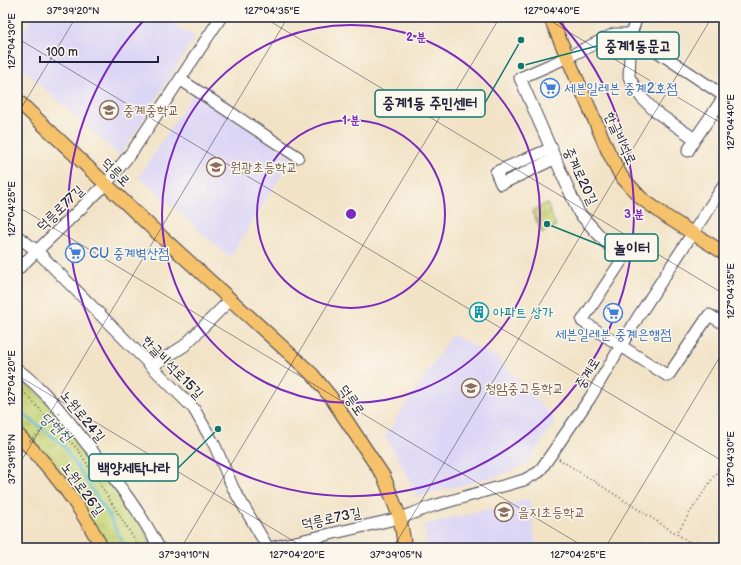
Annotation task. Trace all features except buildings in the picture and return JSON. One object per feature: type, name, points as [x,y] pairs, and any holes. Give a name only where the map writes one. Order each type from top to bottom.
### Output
[{"type":"main road","name":"한글비석로","points":[[550,17],[608,151],[621,176],[641,198],[667,217],[724,253]]},
{"type":"main road","name":"덕릉로","points":[[17,100],[230,300],[312,374],[330,396],[384,477],[400,518],[405,548]]},
{"type":"main road","name":"노원로26길","points":[[17,434],[80,507],[102,548]]},
{"type":"street","name":"덕릉로77길","points":[[17,270],[106,184],[134,149],[181,80],[221,17]]},
{"type":"street","points":[[637,17],[631,34],[629,77],[641,97],[656,112],[695,139]]},
{"type":"street","points":[[568,57],[614,34],[631,34],[724,97],[688,151]]},
{"type":"street","name":"중계로20길","points":[[568,57],[520,78],[580,213],[622,260],[582,321],[621,346]]},
{"type":"street","points":[[181,80],[298,157]]},
{"type":"street","name":"중계로","points":[[400,518],[433,506],[524,480],[539,472],[590,398],[621,346],[724,186]]},
{"type":"street","name":"한글비석로15길","points":[[17,236],[37,251],[194,409],[215,446],[233,488],[269,548]]},
{"type":"street","points":[[152,366],[184,346],[230,300]]},
{"type":"street","points":[[621,346],[668,376],[709,315],[724,324]]},
{"type":"street","name":"노원로24길","points":[[17,369],[51,399],[132,500],[159,548]]},
{"type":"street","name":"덕릉로73길","points":[[269,548],[400,518]]},
{"type":"path","points":[[17,385],[79,451],[140,548]]},
{"type":"path","points":[[27,444],[61,412]]},
{"type":"path","points":[[551,454],[699,548]]},
{"type":"path","points":[[676,534],[724,461]]},
{"type":"path","points":[[710,548],[713,542],[724,548]]},
{"type":"shaded area","name":"중계중학교","points":[[32,17],[162,17],[195,37],[120,156],[17,64],[17,41]]},
{"type":"shaded area","name":"원광초등학교","points":[[194,92],[292,158],[230,258],[139,177]]},
{"type":"shaded area","name":"청암중고등학교","points":[[452,335],[497,357],[555,420],[528,463],[504,474],[417,497],[402,465],[385,436]]},
{"type":"shaded area","name":"을지초등학교","points":[[529,499],[536,548],[428,548],[424,525]]},
{"type":"green space","points":[[547,203],[556,226],[542,233],[532,211]]},
{"type":"green space","points":[[17,376],[54,409],[139,520],[152,548],[108,548],[17,430]]},
{"type":"waterway","name":"당현천","points":[[17,409],[63,445],[110,517],[126,548]]},
{"type":"place","name":"중계1동 주민센터","points":[[521,40]]},
{"type":"place","name":"중계1동문고","points":[[521,66]]},
{"type":"place","name":"세븐일레븐 중계2호점","points":[[550,88]]},
{"type":"place","name":"중계중학교","points":[[109,110]]},
{"type":"place","name":"원광초등학교","points":[[216,167]]},
{"type":"place","name":"놀이터","points":[[547,224]]},
{"type":"place","name":"CU 중계벽산점","points":[[75,253]]},
{"type":"place","name":"아파트 상가","points":[[479,312]]},
{"type":"place","name":"세븐일레븐 중계은행점","points":[[613,313]]},
{"type":"place","name":"청암중고등학교","points":[[471,388]]},
{"type":"place","name":"백양세탁나라","points":[[218,429]]},
{"type":"place","name":"을지초등학교","points":[[504,512]]}]
